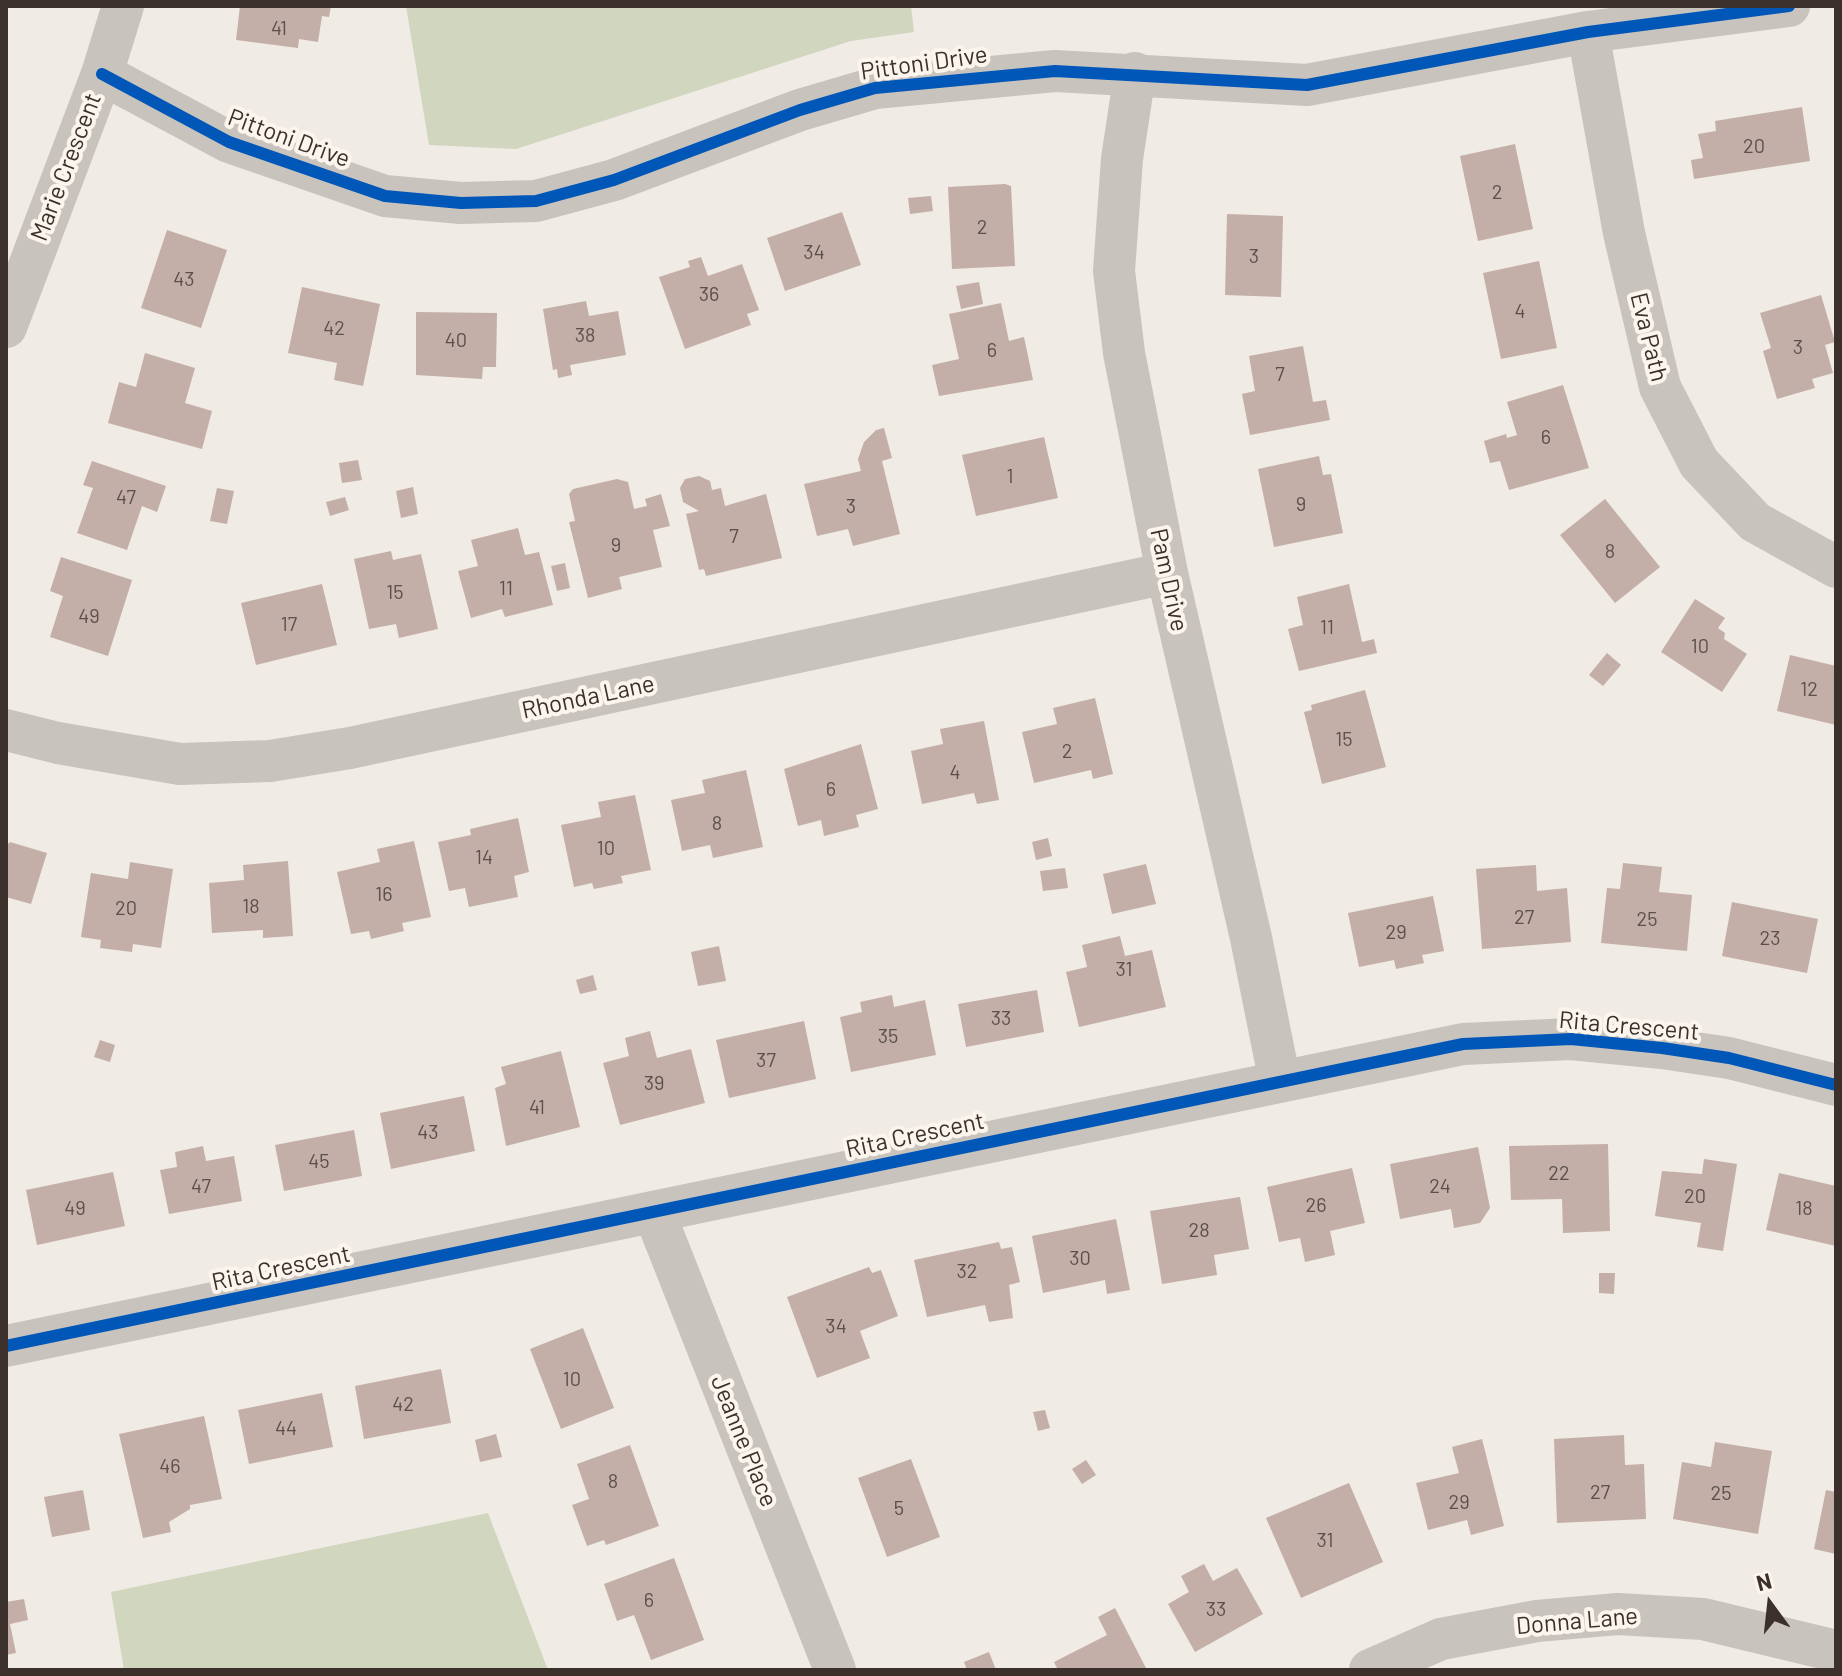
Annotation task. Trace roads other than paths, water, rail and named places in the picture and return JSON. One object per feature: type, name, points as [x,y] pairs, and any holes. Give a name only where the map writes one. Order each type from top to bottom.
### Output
[{"type":"street","name":"Marie Crescent","points":[[8,312],[102,74],[123,6]]},
{"type":"street","name":"Pittoni Drive","points":[[102,74],[229,142],[385,196],[461,203],[549,198],[614,180],[800,110],[875,88],[1055,71],[1135,73],[1225,83],[1307,85],[1588,32],[1789,6]]},
{"type":"street","name":"Eva Path","points":[[1588,32],[1624,233],[1660,387],[1699,463],[1745,512],[1755,522],[1836,567]]},
{"type":"street","name":"Pam Drive","points":[[1135,73],[1122,159],[1114,271],[1124,353],[1167,573],[1251,938],[1280,1082]]},
{"type":"street","name":"Rhonda Lane","points":[[6,730],[58,743],[180,764],[270,761],[350,748],[1167,573]]},
{"type":"street","name":"Rita Crescent","points":[[6,1346],[1463,1044],[1571,1039],[1729,1058],[1836,1085]]},
{"type":"street","name":"Jeanne Place","points":[[654,1212],[835,1670]]},
{"type":"street","name":"Donna Lane","points":[[1370,1670],[1441,1639],[1537,1621],[1618,1614],[1703,1619],[1836,1651]]}]
